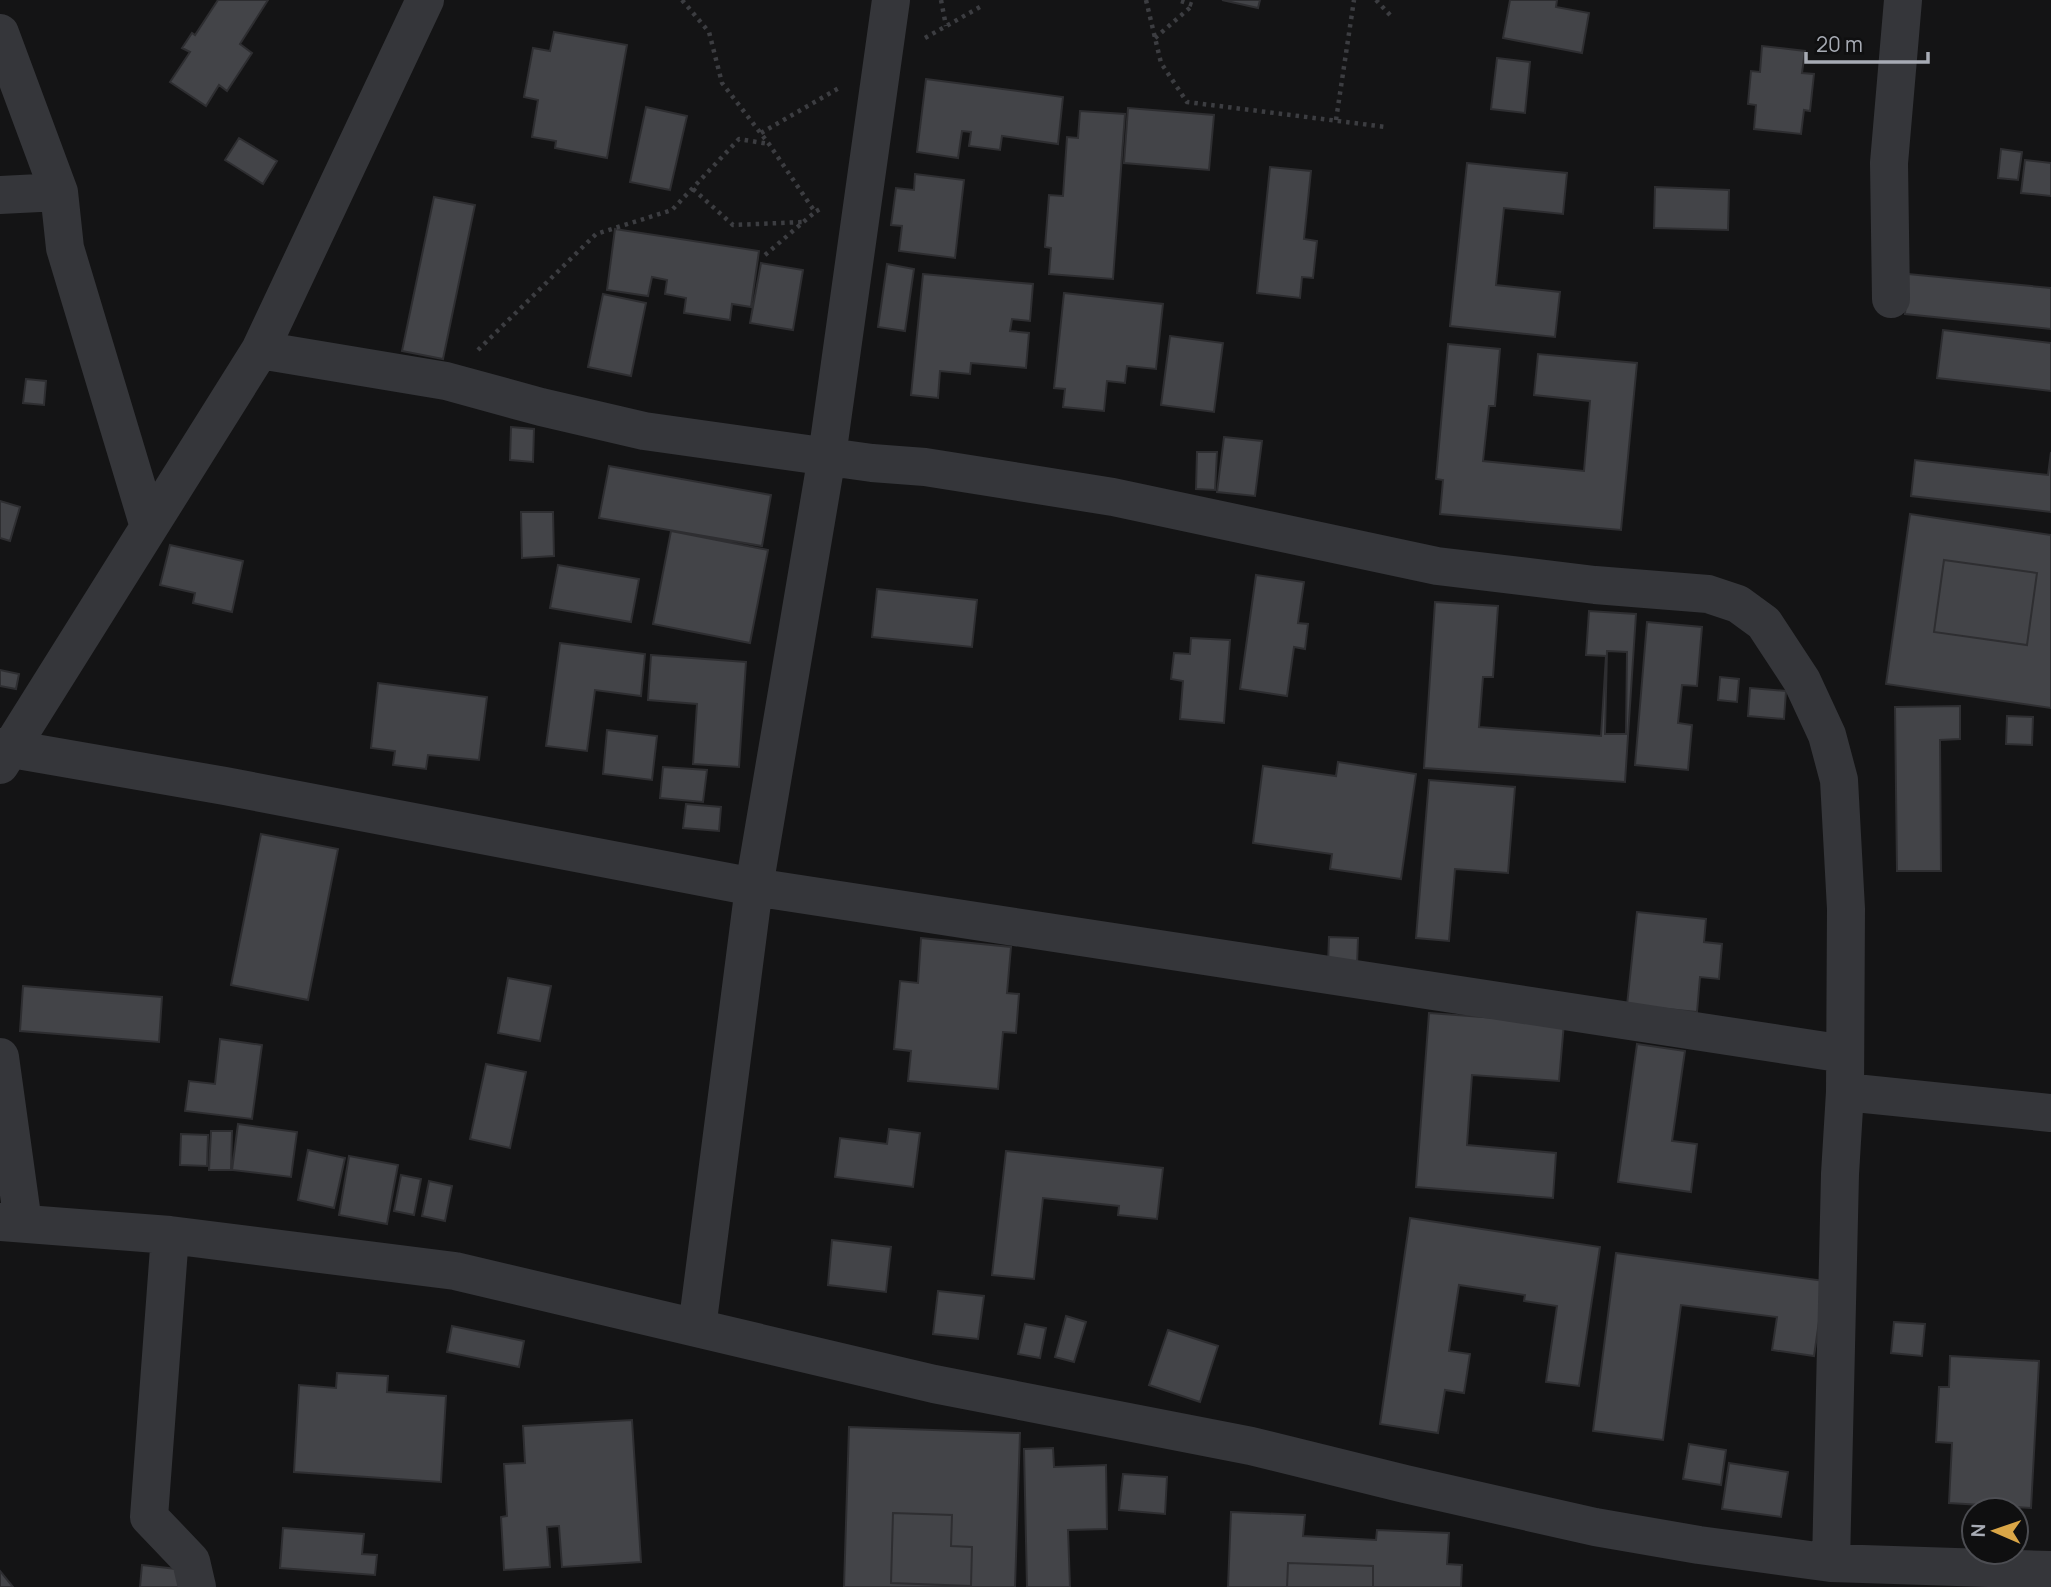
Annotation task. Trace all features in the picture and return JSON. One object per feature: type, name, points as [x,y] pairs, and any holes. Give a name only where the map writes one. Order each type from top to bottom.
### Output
[{"type":"street","points":[[425,0],[260,350],[3,754],[225,786],[754,887],[1845,1054]]},
{"type":"street","points":[[696,1328],[754,887],[827,456],[891,0]]},
{"type":"street","points":[[1891,299],[1889,163],[1903,0]]},
{"type":"street","points":[[0,33],[59,192],[65,248],[149,527]]},
{"type":"street","points":[[0,195],[59,192]]},
{"type":"street","points":[[260,350],[446,381],[644,431],[925,467],[1113,497],[1437,566],[1595,585],[1708,594],[1738,604],[1764,623],[1802,681],[1827,735],[1839,780],[1846,909],[1845,1092],[1840,1174],[1831,1563]]},
{"type":"street","points":[[0,1057],[12,1223],[170,1235],[456,1271],[934,1384],[1251,1446],[1405,1485],[1595,1527],[1699,1545],[1831,1563],[2045,1576]]},
{"type":"street","points":[[1845,1092],[2051,1113]]},
{"type":"street","points":[[170,1235],[149,1517],[191,1561],[197,1587]]},
{"type":"path","points":[[682,0],[709,32],[722,83],[761,132],[815,212]]},
{"type":"path","points":[[941,0],[946,26]]},
{"type":"path","points":[[1146,0],[1161,63],[1187,102],[1386,127]]},
{"type":"path","points":[[1155,38],[1193,5],[1178,0]]},
{"type":"path","points":[[1336,120],[1354,0]]},
{"type":"path","points":[[1376,0],[1391,16]]},
{"type":"path","points":[[761,132],[980,7]]},
{"type":"path","points":[[446,381],[596,234],[673,210],[739,138],[769,144]]},
{"type":"path","points":[[765,255],[815,212],[864,182]]},
{"type":"path","points":[[693,189],[733,225],[804,222]]},
{"type":"building","points":[[218,0],[268,0],[240,44],[252,53],[227,91],[219,85],[206,106],[170,82],[190,52],[182,48],[192,33],[195,35]]},
{"type":"building","points":[[1222,0],[1260,0],[1258,8]]},
{"type":"building","points":[[1510,0],[1557,0],[1556,7],[1589,13],[1582,53],[1503,38]]},
{"type":"building","points":[[554,32],[627,45],[607,158],[555,148],[556,141],[532,137],[538,100],[524,97],[533,48],[550,51]]},
{"type":"building","points":[[1762,46],[1805,51],[1802,73],[1814,74],[1810,111],[1804,110],[1801,134],[1754,129],[1756,105],[1748,104],[1751,71],[1760,72]]},
{"type":"building","points":[[1497,58],[1530,62],[1525,113],[1491,109]]},
{"type":"building","points":[[926,79],[1063,97],[1058,144],[1002,136],[1000,150],[969,146],[971,132],[962,131],[958,158],[917,152]]},
{"type":"building","points":[[646,107],[687,116],[670,190],[630,182]]},
{"type":"building","points":[[1128,108],[1214,115],[1209,170],[1124,163]]},
{"type":"building","points":[[1080,111],[1125,114],[1113,279],[1049,274],[1051,248],[1045,247],[1049,195],[1063,196],[1067,137],[1078,138]]},
{"type":"building","points":[[239,138],[277,161],[263,184],[225,160]]},
{"type":"building","points":[[2001,149],[2022,152],[2018,180],[1998,178]]},
{"type":"building","points":[[2025,160],[2051,163],[2051,196],[2021,193]]},
{"type":"building","points":[[1467,163],[1567,173],[1563,214],[1504,208],[1496,285],[1560,292],[1555,337],[1450,326]]},
{"type":"building","points":[[1270,167],[1311,171],[1304,239],[1317,241],[1313,278],[1302,277],[1300,298],[1257,293]]},
{"type":"building","points":[[915,174],[964,180],[955,258],[899,251],[902,226],[891,225],[896,188],[914,190]]},
{"type":"building","points":[[1655,187],[1729,190],[1728,230],[1654,228]]},
{"type":"building","points":[[434,197],[475,205],[443,359],[402,351]]},
{"type":"building","points":[[615,229],[759,251],[751,307],[732,304],[730,320],[684,313],[686,298],[665,294],[667,280],[652,277],[648,296],[607,290]]},
{"type":"building","points":[[761,263],[803,270],[793,330],[750,323]]},
{"type":"building","points":[[887,264],[914,269],[905,331],[878,327]]},
{"type":"building","points":[[923,274],[1033,284],[1030,321],[1012,319],[1010,331],[1029,333],[1026,368],[971,363],[970,374],[940,371],[938,398],[911,395]]},
{"type":"building","points":[[1908,274],[2051,288],[2051,329],[1905,314]]},
{"type":"building","points":[[1064,293],[1163,304],[1156,369],[1127,366],[1125,383],[1107,381],[1104,411],[1063,407],[1065,389],[1054,388]]},
{"type":"building","points":[[603,294],[646,303],[631,376],[588,367]]},
{"type":"building","points":[[1943,330],[2051,343],[2051,391],[1937,378]]},
{"type":"building","points":[[1170,336],[1223,343],[1214,412],[1161,405]]},
{"type":"building","points":[[1448,344],[1500,349],[1495,406],[1489,406],[1483,461],[1584,471],[1590,401],[1534,395],[1538,354],[1637,363],[1621,530],[1440,514],[1443,480],[1436,479]]},
{"type":"building","points":[[26,379],[46,381],[44,405],[23,403]]},
{"type":"building","points":[[511,427],[534,429],[533,462],[510,460]]},
{"type":"building","points":[[1224,437],[1262,441],[1255,496],[1217,492]]},
{"type":"building","points":[[1197,452],[1217,452],[1215,490],[1196,489]]},
{"type":"building","points":[[2051,452],[2051,512],[1911,496],[1915,460],[2048,475]]},
{"type":"building","points":[[609,466],[771,495],[762,546],[599,518]]},
{"type":"building","points":[[0,501],[20,507],[10,541],[0,538]]},
{"type":"building","points":[[521,512],[553,512],[554,556],[522,558]]},
{"type":"building","points":[[1910,514],[2051,535],[2051,708],[1886,684]],"holes":[[[1944,560],[2037,573],[2027,645],[1934,632]]]},
{"type":"building","points":[[671,531],[768,550],[750,643],[653,624]]},
{"type":"building","points":[[170,545],[243,561],[232,612],[193,603],[195,593],[160,585]]},
{"type":"building","points":[[1944,560],[2037,573],[2027,645],[1934,632]]},
{"type":"building","points":[[558,565],[639,579],[631,622],[550,608]]},
{"type":"building","points":[[1256,575],[1304,582],[1298,623],[1308,624],[1305,649],[1294,647],[1287,696],[1240,689]]},
{"type":"building","points":[[877,589],[977,600],[972,647],[872,637]]},
{"type":"building","points":[[1435,602],[1498,606],[1493,677],[1483,677],[1479,727],[1601,736],[1606,656],[1586,655],[1589,611],[1636,614],[1625,782],[1424,768]]},
{"type":"building","points":[[1647,622],[1702,627],[1697,686],[1682,685],[1678,723],[1692,725],[1688,770],[1635,765]]},
{"type":"building","points":[[1191,638],[1230,640],[1224,723],[1180,719],[1183,681],[1171,679],[1174,653],[1190,654]]},
{"type":"building","points":[[560,643],[645,654],[641,696],[595,690],[587,751],[546,746]]},
{"type":"building","points":[[1607,651],[1627,652],[1626,734],[1605,734]]},
{"type":"building","points":[[651,655],[746,662],[739,767],[693,764],[697,704],[648,700]]},
{"type":"building","points":[[0,670],[19,674],[16,689],[0,686]]},
{"type":"building","points":[[1720,677],[1739,679],[1737,702],[1718,700]]},
{"type":"building","points":[[378,683],[487,697],[479,760],[428,755],[426,769],[393,765],[395,751],[371,748]]},
{"type":"building","points":[[1750,688],[1786,691],[1784,719],[1748,716]]},
{"type":"building","points":[[1960,706],[1960,739],[1940,740],[1941,871],[1897,871],[1895,707]]},
{"type":"building","points":[[2007,716],[2033,717],[2032,745],[2006,744]]},
{"type":"building","points":[[607,730],[657,736],[652,780],[603,774]]},
{"type":"building","points":[[1338,762],[1416,774],[1401,879],[1330,869],[1332,854],[1253,843],[1263,766],[1336,776]]},
{"type":"building","points":[[663,767],[707,770],[703,802],[660,798]]},
{"type":"building","points":[[1429,780],[1515,787],[1508,873],[1455,869],[1449,941],[1416,938]]},
{"type":"building","points":[[686,804],[721,807],[719,831],[683,828]]},
{"type":"building","points":[[261,834],[338,849],[308,1000],[231,985]]},
{"type":"building","points":[[1637,912],[1706,919],[1704,942],[1722,944],[1719,979],[1700,977],[1697,1012],[1627,1005]]},
{"type":"building","points":[[1329,937],[1358,938],[1357,965],[1328,964]]},
{"type":"building","points":[[921,938],[1011,947],[1007,993],[1019,994],[1016,1033],[1003,1032],[998,1089],[908,1081],[911,1051],[894,1049],[900,981],[918,983]]},
{"type":"building","points":[[508,978],[551,986],[540,1041],[498,1033]]},
{"type":"building","points":[[23,986],[162,997],[159,1042],[20,1031]]},
{"type":"building","points":[[1429,1013],[1564,1023],[1559,1081],[1472,1075],[1467,1145],[1556,1153],[1553,1198],[1416,1187]]},
{"type":"building","points":[[220,1039],[262,1045],[252,1119],[185,1111],[189,1081],[215,1084]]},
{"type":"building","points":[[1637,1044],[1685,1051],[1672,1141],[1697,1144],[1691,1192],[1618,1182]]},
{"type":"building","points":[[486,1064],[526,1072],[510,1148],[470,1139]]},
{"type":"building","points":[[238,1124],[297,1132],[291,1177],[232,1170]]},
{"type":"building","points":[[889,1129],[920,1133],[913,1187],[835,1177],[840,1138],[887,1144]]},
{"type":"building","points":[[211,1131],[232,1131],[231,1170],[209,1170]]},
{"type":"building","points":[[181,1134],[208,1135],[207,1166],[180,1165]]},
{"type":"building","points":[[308,1150],[345,1158],[334,1208],[298,1200]]},
{"type":"building","points":[[1006,1151],[1163,1168],[1157,1219],[1118,1215],[1119,1206],[1043,1198],[1034,1279],[992,1275]]},
{"type":"building","points":[[349,1156],[398,1165],[387,1224],[339,1215]]},
{"type":"building","points":[[401,1175],[421,1179],[414,1215],[394,1211]]},
{"type":"building","points":[[429,1181],[452,1186],[445,1221],[422,1216]]},
{"type":"building","points":[[1410,1218],[1600,1247],[1579,1386],[1546,1382],[1557,1306],[1524,1301],[1525,1295],[1459,1285],[1449,1351],[1470,1354],[1464,1393],[1445,1390],[1438,1433],[1380,1424]]},
{"type":"building","points":[[832,1240],[891,1247],[886,1292],[828,1285]]},
{"type":"building","points":[[1616,1253],[1825,1281],[1814,1356],[1772,1350],[1777,1317],[1681,1305],[1663,1440],[1593,1431]]},
{"type":"building","points":[[938,1291],[984,1296],[978,1339],[933,1334]]},
{"type":"building","points":[[1066,1316],[1086,1322],[1074,1362],[1055,1357]]},
{"type":"building","points":[[1894,1322],[1925,1324],[1922,1356],[1891,1353]]},
{"type":"building","points":[[1025,1324],[1046,1328],[1040,1358],[1018,1354]]},
{"type":"building","points":[[452,1326],[524,1341],[519,1367],[447,1352]]},
{"type":"building","points":[[1168,1330],[1218,1346],[1200,1402],[1149,1385]]},
{"type":"building","points":[[1950,1356],[2039,1361],[2031,1508],[2030,1496],[1960,1496],[1960,1504],[1949,1503],[1952,1443],[1936,1442],[1939,1387],[1949,1387]]},
{"type":"building","points":[[337,1373],[388,1376],[387,1392],[446,1396],[441,1482],[294,1472],[299,1385],[336,1388]]},
{"type":"building","points":[[632,1420],[641,1562],[562,1567],[559,1526],[547,1527],[550,1567],[504,1570],[501,1517],[507,1516],[504,1464],[525,1463],[523,1426]]},
{"type":"building","points":[[849,1427],[1020,1433],[1015,1587],[844,1587]],"holes":[[[893,1513],[952,1515],[951,1546],[972,1547],[971,1586],[891,1583]]]},
{"type":"building","points":[[1689,1444],[1726,1450],[1721,1485],[1683,1479]]},
{"type":"building","points":[[1053,1448],[1054,1467],[1106,1465],[1107,1529],[1068,1530],[1070,1587],[1027,1587],[1024,1449]]},
{"type":"building","points":[[1729,1463],[1788,1472],[1781,1517],[1722,1509]]},
{"type":"building","points":[[1123,1474],[1167,1477],[1165,1514],[1119,1510]]},
{"type":"building","points":[[1231,1512],[1305,1515],[1303,1536],[1376,1540],[1377,1530],[1449,1533],[1447,1564],[1462,1565],[1461,1587],[1373,1587],[1373,1566],[1288,1563],[1287,1587],[1228,1587]]},
{"type":"building","points":[[893,1513],[952,1515],[951,1546],[972,1547],[971,1586],[891,1583]]},
{"type":"building","points":[[283,1528],[364,1534],[362,1554],[377,1555],[375,1575],[280,1568]]},
{"type":"building","points":[[1288,1563],[1373,1566],[1373,1587],[1287,1587]]},
{"type":"building","points":[[142,1565],[185,1570],[183,1587],[140,1587]]},
{"type":"building","points":[[0,1571],[13,1587],[0,1587]]}]
